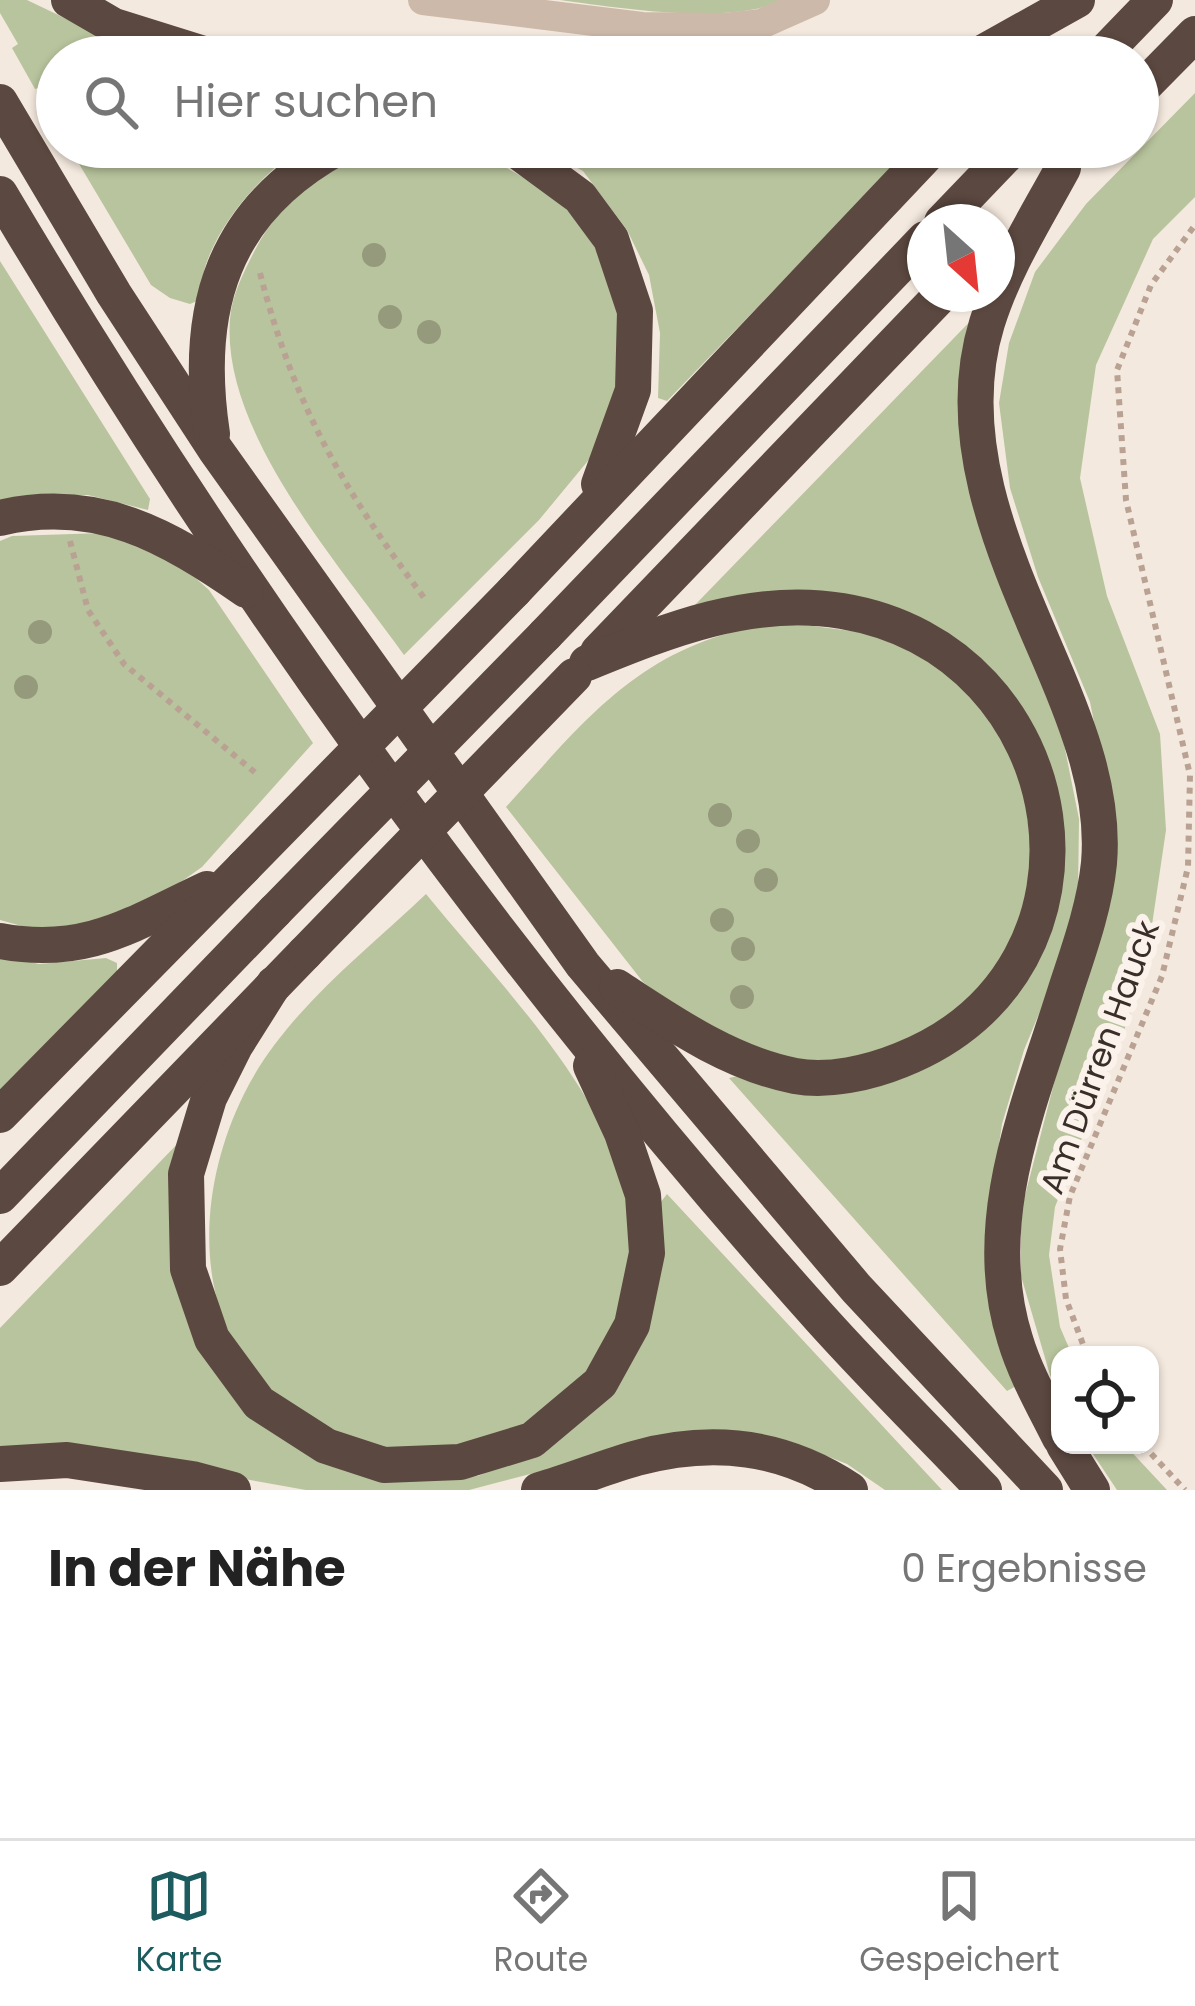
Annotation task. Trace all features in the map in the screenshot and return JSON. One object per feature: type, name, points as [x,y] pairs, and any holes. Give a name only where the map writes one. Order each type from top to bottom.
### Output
[{"type":"highway","points":[[69,0],[114,26],[146,36]]},
{"type":"highway","points":[[1013,36],[1078,0]]},
{"type":"highway","points":[[1041,36],[1078,0]]},
{"type":"highway","points":[[1120,36],[1155,0]]},
{"type":"highway","points":[[1159,71],[1195,34]]},
{"type":"highway","points":[[0,102],[36,163]]},
{"type":"highway","points":[[39,168],[215,449],[584,964],[856,1288],[1045,1490]]},
{"type":"highway","points":[[215,449],[206,392],[206,339],[216,288],[236,237],[275,190],[302,168]]},
{"type":"highway","points":[[541,168],[580,196],[611,239],[635,311],[633,390],[586,515]]},
{"type":"highway","points":[[0,1115],[514,591],[914,168]]},
{"type":"highway","points":[[959,204],[994,168]]},
{"type":"highway","points":[[1015,219],[1064,168]]},
{"type":"highway","points":[[1051,1417],[1014,1338],[1001,1266],[1008,1188],[1024,1114],[1077,955],[1099,863],[1095,786],[1072,710],[1009,565],[980,464],[974,402],[987,324],[1012,263],[1068,168]]},
{"type":"highway","points":[[0,194],[73,317],[261,601],[462,882],[573,1024],[822,1320],[984,1490]]},
{"type":"highway","points":[[0,1196],[907,258]]},
{"type":"highway","points":[[0,1268],[925,312]]},
{"type":"highway","points":[[0,518],[63,508],[158,534],[261,601]]},
{"type":"highway","points":[[581,670],[667,630],[732,613],[841,610],[897,625],[965,664],[1003,707],[1038,776],[1047,819],[1046,887],[1027,944],[997,993],[965,1025],[920,1053],[880,1068],[837,1076],[798,1076],[741,1060],[672,1024],[584,964]]},
{"type":"highway","points":[[0,941],[32,947],[103,938],[146,922],[238,873]]},
{"type":"highway","points":[[274,984],[209,1098],[186,1174],[188,1269],[212,1339],[259,1403],[326,1446],[384,1465],[460,1462],[532,1440],[600,1383],[632,1325],[647,1253],[644,1195],[573,1024]]},
{"type":"highway","points":[[539,1490],[640,1457],[711,1447],[778,1453],[850,1490]]},
{"type":"highway","points":[[1070,1454],[1092,1490]]},
{"type":"highway","points":[[0,1464],[67,1460],[192,1479],[232,1490]]},
{"type":"lane","points":[[423,0],[642,27],[725,28],[761,24],[815,0]]},
{"type":"path","points":[[248,223],[270,313],[298,395],[337,470],[425,599]]},
{"type":"path","name":"Am Dürren Hauck","points":[[1085,1346],[1066,1298],[1060,1249],[1070,1196],[1162,976],[1188,867],[1190,775],[1126,500],[1117,370],[1150,285],[1195,225]]},
{"type":"path","points":[[63,508],[88,610],[124,664],[258,775]]},
{"type":"path","points":[[1151,1454],[1185,1490]]},
{"type":"green space","points":[[0,0],[27,0],[102,36],[36,36],[35,89],[12,48],[18,44],[0,13]]},
{"type":"green space","points":[[560,0],[783,0],[761,8],[705,14]]},
{"type":"green space","points":[[1195,93],[1195,197],[1153,239],[1096,365],[1080,478],[1107,596],[1160,734],[1166,830],[1144,979],[1055,1207],[1049,1255],[1060,1327],[1068,1346],[1051,1346],[1051,1377],[1021,1276],[1021,1211],[1059,1064],[1111,807],[1090,702],[1038,577],[1010,488],[999,403],[1009,343],[1035,272],[1086,204],[1121,168],[1159,168],[1159,130]]},
{"type":"green space","points":[[81,168],[275,168],[233,214],[213,247],[197,301],[190,304],[170,298],[151,285]]},
{"type":"green space","points":[[507,168],[544,189],[576,218],[611,273],[626,361],[601,445],[539,520],[404,655],[319,540],[264,452],[232,363],[230,319],[247,267],[281,212],[333,171]]},
{"type":"green space","points":[[578,168],[892,168],[667,401],[658,398],[660,333],[649,275],[627,230]]},
{"type":"green space","points":[[0,261],[150,499],[148,510],[88,495],[0,502]]},
{"type":"green space","points":[[984,312],[966,399],[1058,714],[1079,819],[1078,890],[1055,975],[1024,1050],[1002,1124],[985,1240],[990,1295],[1020,1384],[1007,1391],[729,1078],[747,1074],[859,1086],[1035,947],[1044,753],[904,616],[692,608]]},
{"type":"green space","points":[[103,533],[182,566],[209,590],[313,743],[202,867],[164,894],[76,927],[29,928],[0,920],[0,541],[12,536]]},
{"type":"green space","points":[[764,625],[874,634],[927,655],[972,694],[1021,759],[1035,887],[989,988],[916,1045],[830,1066],[743,1051],[643,982],[506,807],[590,717],[649,669],[683,650]]},
{"type":"green space","points":[[426,894],[542,1034],[592,1109],[629,1191],[635,1248],[622,1305],[606,1339],[578,1385],[548,1412],[480,1446],[376,1449],[350,1440],[278,1397],[246,1362],[225,1323],[213,1279],[209,1233],[214,1185],[226,1139],[261,1065],[302,1011]]},
{"type":"green space","points":[[0,955],[39,964],[106,958],[117,963],[117,974],[0,1095]]},
{"type":"green space","points":[[183,1138],[210,1356],[408,1481],[478,1476],[526,1456],[645,1331],[662,1257],[660,1203],[667,1194],[942,1490],[885,1490],[847,1464],[804,1447],[615,1452],[469,1490],[306,1490],[199,1471],[0,1448],[0,1328]]},
{"type":"green space","points":[[1093,1454],[1133,1454],[1167,1490],[1117,1490]]}]
